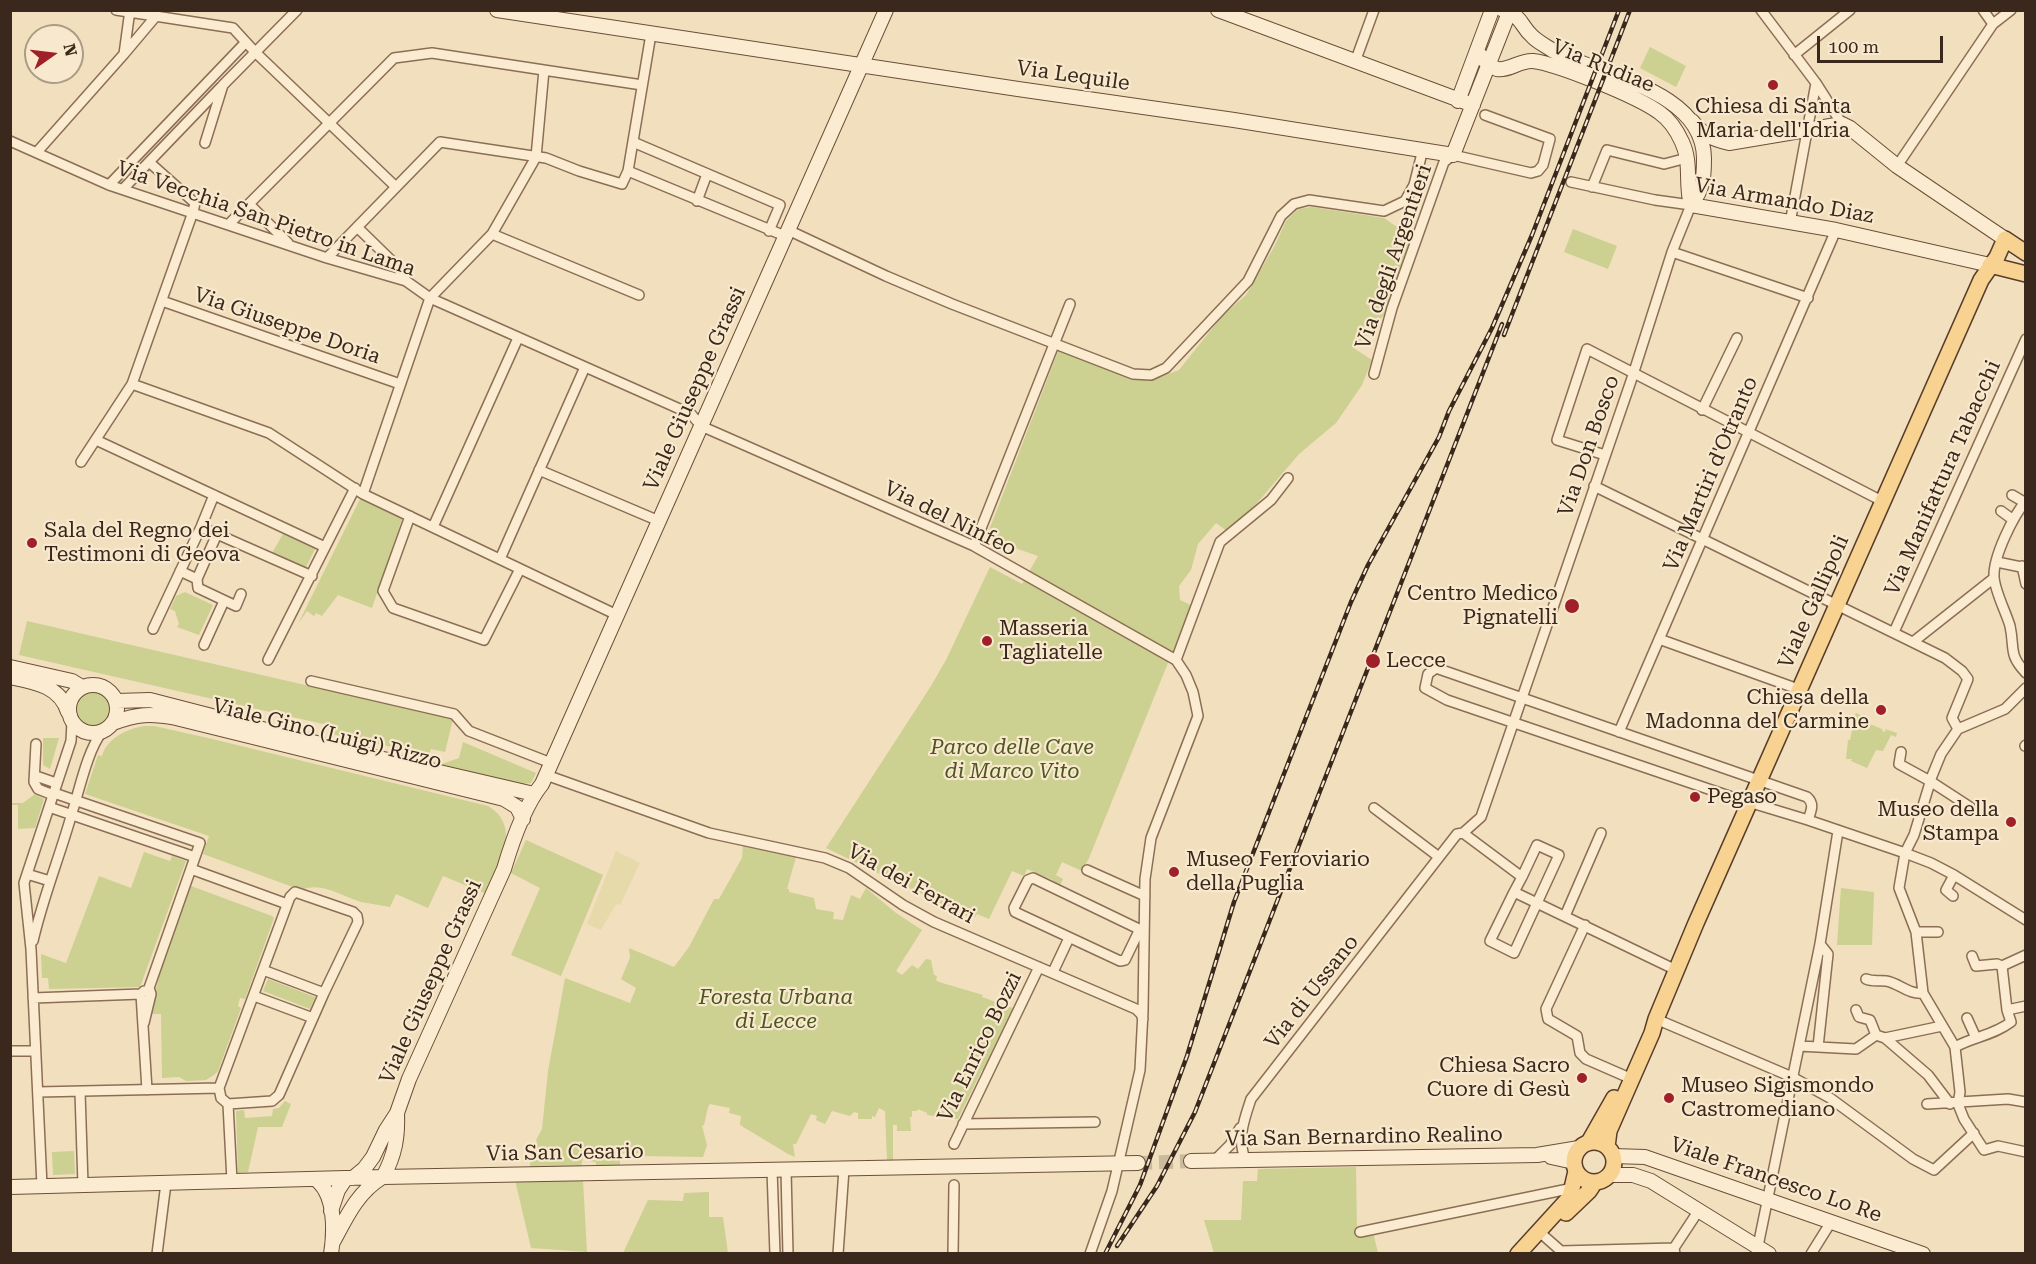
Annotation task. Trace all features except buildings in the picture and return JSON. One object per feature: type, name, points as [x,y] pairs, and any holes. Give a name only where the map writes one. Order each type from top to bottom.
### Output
[{"type":"main road","name":"Via Lequile","points":[[497,10],[1453,155]]},
{"type":"main road","name":"Viale Giuseppe Grassi","points":[[331,1212],[338,1190],[364,1169],[397,1113],[418,1058],[504,869],[523,819],[617,615],[886,10]]},
{"type":"main road","points":[[1218,10],[1473,105]]},
{"type":"main road","points":[[1458,101],[1477,51],[1502,11]]},
{"type":"main road","points":[[1453,155],[1490,65],[1502,11]]},
{"type":"main road","name":"Via Rudiae","points":[[1502,11],[1520,19],[1531,36],[1553,51],[1641,87],[1668,101],[1681,110],[1701,133],[1711,139],[1729,143],[1842,124]]},
{"type":"main road","points":[[1477,51],[1490,65]]},
{"type":"main road","name":"Via Rudiae","points":[[1490,65],[1502,69],[1528,61],[1549,64],[1635,99],[1660,112],[1672,124],[1682,142],[1687,158],[1691,205]]},
{"type":"main road","points":[[1691,205],[1701,192],[1704,165],[1701,140],[1692,121]]},
{"type":"main road","points":[[1842,124],[1897,166],[2025,253]]},
{"type":"main road","name":"Via Armando Diaz","points":[[1691,205],[1836,230],[1990,265]]},
{"type":"main road","name":"Viale Gallipoli","points":[[1610,1152],[1609,1131],[1652,1033],[1676,970],[1980,280],[1997,257],[2005,240]]},
{"type":"main road","points":[[1990,265],[2025,274]]},
{"type":"main road","points":[[10,667],[72,681],[82,687]]},
{"type":"main road","points":[[10,677],[45,685],[55,691],[65,701],[70,717],[86,732],[94,734],[108,727],[116,716],[116,701],[106,688],[90,685],[82,687],[71,697],[70,717]]},
{"type":"main road","name":"Viale Gino (Luigi) Rizzo","points":[[116,701],[150,700],[336,748],[543,779]]},
{"type":"main road","name":"Viale Gino (Luigi) Rizzo","points":[[108,727],[130,716],[147,714],[176,718],[504,799],[517,807],[523,819]]},
{"type":"main road","name":"Viale Giuseppe Grassi","points":[[504,869],[515,853],[541,792],[543,779]]},
{"type":"main road","name":"Viale Gallipoli","points":[[1573,1188],[1579,1156],[1625,1076],[1648,1029],[1656,1019]]},
{"type":"main road","name":"Viale Giuseppe Grassi","points":[[383,1177],[398,1136],[397,1113]]},
{"type":"main road","points":[[1610,1175],[1614,1162],[1610,1152],[1599,1142],[1579,1156],[1581,1177],[1594,1182],[1610,1175],[1623,1174],[1641,1177],[1764,1250]]},
{"type":"main road","name":"Viale Francesco Lo Re","points":[[1610,1152],[1645,1157],[1923,1254]]},
{"type":"main road","name":"Via San Bernardino Realino","points":[[1191,1161],[1579,1156]]},
{"type":"main road","points":[[332,1248],[351,1208],[367,1186],[383,1177],[376,1169],[373,1157]]},
{"type":"main road","points":[[1119,1163],[1138,1163]]},
{"type":"main road","name":"Via San Cesario","points":[[10,1187],[383,1177],[1119,1163]]},
{"type":"main road","points":[[350,1178],[351,1208]]},
{"type":"main road","points":[[316,1179],[326,1192],[331,1212],[332,1248]]},
{"type":"main road","points":[[1532,1251],[1589,1191],[1594,1182]]},
{"type":"main road","points":[[1518,1254],[1555,1216],[1570,1197],[1573,1188]]},
{"type":"street","points":[[116,10],[233,27],[255,52],[396,187]]},
{"type":"street","points":[[123,189],[297,10]]},
{"type":"street","points":[[1355,62],[1374,10]]},
{"type":"street","points":[[1761,10],[1816,83],[1842,124]]},
{"type":"street","points":[[1794,55],[1850,10]]},
{"type":"street","points":[[1983,10],[1993,24]]},
{"type":"street","points":[[1897,166],[1993,24],[2011,10]]},
{"type":"street","points":[[124,54],[130,11]]},
{"type":"street","points":[[37,152],[156,16]]},
{"type":"street","points":[[327,258],[440,142],[546,158],[622,184],[628,171],[651,34]]},
{"type":"street","points":[[109,184],[246,42]]},
{"type":"street","points":[[229,224],[394,58],[432,53],[642,85]]},
{"type":"street","points":[[267,660],[326,547],[359,491],[430,298],[492,234],[536,157],[544,70]]},
{"type":"street","points":[[1790,223],[1816,83]]},
{"type":"street","points":[[205,143],[223,85]]},
{"type":"street","name":"Via Lequile","points":[[1453,155],[1531,173],[1538,171],[1543,165],[1550,140],[1485,115]]},
{"type":"street","name":"Via Vecchia San Pietro in Lama","points":[[10,141],[123,189],[327,258],[406,281],[430,298],[691,414],[701,426]]},
{"type":"street","points":[[633,142],[780,206],[769,231]]},
{"type":"street","points":[[628,171],[769,231],[786,233],[930,295],[1055,344],[1133,374],[1151,375],[1166,368],[1248,282],[1281,216],[1294,204],[1309,200],[1384,211],[1405,201],[1414,185],[1423,149]]},
{"type":"street","points":[[1592,187],[1607,150],[1664,164],[1687,158]]},
{"type":"street","name":"Via degli Argentieri","points":[[1374,374],[1392,308],[1422,220],[1444,162],[1453,155]]},
{"type":"street","points":[[81,462],[132,384],[193,212],[195,203],[149,162]]},
{"type":"street","points":[[697,201],[707,174]]},
{"type":"street","name":"Via Armando Diaz","points":[[1571,182],[1655,200],[1691,205]]},
{"type":"street","points":[[249,204],[290,245]]},
{"type":"street","name":"Via Don Bosco","points":[[1513,723],[1633,374],[1672,252],[1691,205]]},
{"type":"street","points":[[357,227],[397,266],[406,281]]},
{"type":"street","name":"Via Martiri d'Otranto","points":[[1619,732],[1836,230]]},
{"type":"street","points":[[492,234],[639,295]]},
{"type":"street","points":[[1672,252],[1808,298]]},
{"type":"street","name":"Via Giuseppe Doria","points":[[162,301],[400,384]]},
{"type":"street","points":[[974,546],[1070,304]]},
{"type":"street","points":[[433,527],[518,338]]},
{"type":"street","points":[[1702,410],[1737,338]]},
{"type":"street","name":"Via Manifattura Tabacchi","points":[[1894,632],[2025,339]]},
{"type":"street","points":[[1605,455],[1557,440],[1587,349],[1882,501]]},
{"type":"street","points":[[500,559],[585,367]]},
{"type":"street","points":[[132,384],[269,433],[359,491],[617,615]]},
{"type":"street","name":"Via del Ninfeo","points":[[701,426],[974,546],[1176,660]]},
{"type":"street","points":[[96,440],[326,547]]},
{"type":"street","points":[[539,470],[659,521]]},
{"type":"street","points":[[1090,1254],[1112,1191],[1140,1070],[1146,864],[1151,838],[1198,716],[1193,692],[1176,660],[1220,542],[1271,500],[1288,477]]},
{"type":"street","points":[[1594,486],[1945,658],[1962,671],[1968,679],[1952,718],[1959,729]]},
{"type":"street","points":[[153,629],[214,495]]},
{"type":"street","points":[[2012,495],[2025,501],[2012,519],[1996,562],[1994,578],[2019,661],[2025,673]]},
{"type":"street","points":[[2001,511],[2012,519]]},
{"type":"street","points":[[410,516],[383,591],[393,608],[484,640],[520,569]]},
{"type":"street","points":[[201,527],[312,576]]},
{"type":"street","points":[[217,534],[197,579],[198,588],[236,606],[241,594]]},
{"type":"street","points":[[1996,562],[2024,567],[2025,584]]},
{"type":"street","points":[[180,572],[197,579]]},
{"type":"street","points":[[1913,642],[1994,578]]},
{"type":"street","points":[[204,645],[224,601]]},
{"type":"street","points":[[1659,639],[1798,690]]},
{"type":"street","points":[[1808,820],[1812,806],[1807,797],[1455,675],[1436,669],[1428,674],[1425,688],[1447,700],[1931,863],[1992,897],[2025,921]]},
{"type":"street","name":"Via dei Ferrari","points":[[311,681],[454,714],[469,731],[543,779],[709,833],[825,858],[849,868],[903,905],[934,922],[1136,1009],[1143,1019]]},
{"type":"street","points":[[1957,1103],[1960,1092],[1955,1047],[1923,993],[1916,932],[1899,888],[1905,853],[1914,835],[1930,781],[1941,754],[1959,729],[2005,709],[2025,688]]},
{"type":"street","points":[[42,1186],[31,949],[24,883],[71,741],[70,717]]},
{"type":"street","name":"Via di Ussano","points":[[1245,1159],[1240,1146],[1242,1125],[1251,1099],[1439,856],[1457,834],[1463,833],[1481,817],[1513,723]]},
{"type":"street","points":[[31,949],[50,881],[93,749],[108,727]]},
{"type":"street","points":[[36,744],[34,782],[38,789],[200,843],[145,991],[147,1090]]},
{"type":"street","points":[[1901,752],[1899,764],[1970,807]]},
{"type":"street","points":[[36,776],[56,783]]},
{"type":"street","points":[[49,807],[195,857]]},
{"type":"street","points":[[1374,808],[1439,856]]},
{"type":"street","points":[[1764,1250],[1768,1201],[1820,944],[1838,831]]},
{"type":"street","points":[[1463,833],[1521,877]]},
{"type":"street","points":[[1565,916],[1601,833]]},
{"type":"street","points":[[1537,845],[1559,855],[1514,952],[1490,941],[1521,877],[1537,845]]},
{"type":"street","points":[[191,869],[286,904]]},
{"type":"street","points":[[1087,870],[1145,896]]},
{"type":"street","points":[[27,874],[50,881]]},
{"type":"street","points":[[1946,893],[1954,875]]},
{"type":"street","points":[[1033,878],[1143,931],[1138,933],[1125,960],[1120,961],[1015,912],[1014,908],[1028,880],[1033,878]]},
{"type":"street","points":[[228,1104],[276,1099],[358,922],[353,912],[295,892],[286,904],[219,1088],[222,1098],[228,1104],[232,1181]]},
{"type":"street","points":[[1514,892],[1676,970]]},
{"type":"street","points":[[1585,925],[1546,1009],[1548,1019],[1577,1036],[1580,1053],[1586,1059],[1625,1076]]},
{"type":"street","points":[[1916,932],[1938,932]]},
{"type":"street","points":[[1053,972],[1069,938]]},
{"type":"street","points":[[1818,1047],[1827,954],[1820,944]]},
{"type":"street","points":[[1972,956],[1976,966],[1997,964],[2001,966],[2025,955]]},
{"type":"street","points":[[1955,1047],[1968,1040],[1996,1032],[2010,1022],[2001,966]]},
{"type":"street","name":"Via Enrico Bozzi","points":[[954,1144],[1039,967]]},
{"type":"street","points":[[263,970],[324,993]]},
{"type":"street","points":[[1866,979],[1875,982],[1883,980],[1915,994],[1923,993]]},
{"type":"street","points":[[33,998],[145,991]]},
{"type":"street","points":[[254,996],[313,1018]]},
{"type":"street","points":[[2007,1010],[2025,1006]]},
{"type":"street","points":[[1857,1010],[1859,1017],[1870,1020],[1881,1037],[1928,1075],[1941,1093],[1957,1103],[1964,1119],[1984,1150],[2006,1146],[2025,1152]]},
{"type":"street","points":[[1967,1018],[1976,1038]]},
{"type":"street","points":[[1656,1019],[1792,1077],[1830,1098],[1913,1159],[1934,1170],[1974,1133]]},
{"type":"street","points":[[1800,1046],[1856,1049],[1881,1037],[1942,1026]]},
{"type":"street","points":[[10,1051],[35,1051]]},
{"type":"street","points":[[38,1092],[219,1088]]},
{"type":"street","points":[[80,1092],[83,1185]]},
{"type":"street","points":[[1927,1104],[2008,1099],[2025,1102]]},
{"type":"street","points":[[963,1124],[1095,1122]]},
{"type":"street","points":[[1214,1161],[1230,1145],[1242,1125]]},
{"type":"street","points":[[838,1254],[844,1168]]},
{"type":"street","points":[[775,1254],[779,1170]]},
{"type":"street","points":[[779,1170],[788,1254]]},
{"type":"street","points":[[157,1254],[166,1183]]},
{"type":"street","points":[[953,1254],[954,1185]]},
{"type":"street","points":[[1360,1232],[1573,1188]]},
{"type":"street","points":[[1544,1236],[1561,1251],[1675,1251],[1699,1210]]},
{"type":"street","points":[[1811,1254],[1831,1222]]},
{"type":"shaded area","points":[[616,851],[640,863],[620,905],[616,904],[601,930],[587,924]]},
{"type":"green space","points":[[1650,47],[1686,66],[1676,87],[1640,68]]},
{"type":"green space","name":"Parco delle Cave di Marco Vito","points":[[1312,207],[1384,218],[1413,238],[1384,315],[1355,349],[1372,360],[1362,385],[1336,423],[1299,454],[1245,517],[1227,531],[1216,523],[1198,544],[1191,570],[1179,586],[1180,600],[1193,606],[1082,871],[1062,862],[1056,875],[1063,879],[1059,887],[1052,884],[1053,880],[1027,869],[1024,876],[1012,871],[989,919],[977,914],[975,917],[970,915],[969,917],[826,848],[931,686],[946,660],[990,567],[1022,584],[1038,556],[986,538],[1059,349],[1131,377],[1152,380],[1179,370],[1223,315],[1246,295],[1274,247],[1286,221],[1298,209]]},
{"type":"green space","points":[[1573,229],[1617,246],[1608,269],[1564,252]]},
{"type":"green space","points":[[360,499],[402,519],[372,608],[338,595],[322,616],[316,613],[314,616],[307,611],[298,624]]},
{"type":"green space","points":[[283,534],[315,549],[305,569],[272,553]]},
{"type":"green space","points":[[185,592],[213,605],[199,635],[177,627],[179,624],[175,611],[170,609],[176,596]]},
{"type":"green space","points":[[27,621],[453,719],[445,752],[431,749],[429,755],[331,734],[332,726],[19,655]]},
{"type":"green space","points":[[93,691],[106,696],[111,709],[106,722],[93,727],[80,722],[75,709],[80,696]]},
{"type":"green space","points":[[1856,713],[1867,718],[1865,722],[1882,729],[1883,732],[1886,731],[1885,729],[1897,733],[1896,737],[1891,735],[1883,751],[1876,750],[1867,768],[1851,761],[1852,759],[1846,759],[1848,740],[1850,740],[1854,721],[1857,721]]},
{"type":"green space","points":[[144,726],[154,726],[208,738],[488,806],[498,815],[504,825],[506,835],[505,847],[487,894],[443,876],[428,908],[396,894],[390,907],[361,902],[324,888],[301,890],[203,854],[209,836],[85,794],[98,755],[102,756],[108,744],[118,735]]},
{"type":"green space","points":[[43,738],[59,738],[50,769],[43,765]]},
{"type":"green space","points":[[463,742],[536,773],[531,783],[523,784],[439,765],[459,758]]},
{"type":"green space","points":[[35,794],[44,799],[35,828],[18,829],[18,805],[11,805],[11,803],[23,803]]},
{"type":"green space","points":[[526,840],[603,875],[561,976],[511,955],[540,888],[511,873]]},
{"type":"green space","name":"Foresta Urbana di Lecce","points":[[743,846],[796,857],[787,889],[789,892],[814,898],[816,909],[834,912],[833,919],[843,920],[851,895],[860,899],[866,888],[896,913],[922,930],[896,971],[902,975],[912,965],[918,969],[926,959],[931,960],[934,975],[937,976],[936,980],[939,982],[983,995],[982,997],[1013,1008],[958,1119],[927,1115],[918,1109],[912,1111],[911,1131],[897,1131],[897,1125],[893,1125],[893,1161],[887,1161],[885,1111],[879,1108],[872,1119],[858,1119],[858,1113],[854,1112],[850,1116],[832,1111],[825,1124],[816,1120],[817,1116],[811,1114],[796,1144],[793,1144],[795,1157],[740,1125],[741,1116],[729,1113],[730,1108],[710,1104],[702,1126],[707,1145],[703,1157],[643,1156],[643,1153],[633,1156],[620,1153],[620,1167],[596,1167],[596,1162],[589,1161],[589,1157],[583,1157],[581,1167],[530,1169],[536,1140],[542,1129],[548,1071],[565,978],[630,1003],[636,988],[621,979],[630,958],[629,948],[674,967],[689,947],[714,899],[719,899],[742,858]]},
{"type":"green space","points":[[144,852],[170,861],[172,856],[186,861],[140,987],[49,989],[48,978],[42,978],[41,954],[66,963],[99,876],[131,888]]},
{"type":"green space","points":[[191,886],[274,918],[245,999],[240,998],[238,1006],[241,1008],[218,1071],[206,1080],[186,1081],[179,1077],[162,1078],[161,1014],[150,1014],[160,973]]},
{"type":"green space","points":[[1841,888],[1874,892],[1872,945],[1837,945]]},
{"type":"green space","points":[[268,979],[315,997],[310,1009],[263,991]]},
{"type":"green space","points":[[285,1101],[291,1104],[282,1127],[258,1127],[248,1172],[238,1173],[236,1111],[244,1110],[245,1118],[272,1116],[273,1109],[279,1108]]},
{"type":"green space","points":[[74,1151],[75,1174],[53,1175],[52,1152]]},
{"type":"green space","points":[[1356,1167],[1357,1235],[1373,1232],[1378,1253],[1214,1253],[1204,1220],[1241,1220],[1243,1181],[1257,1181],[1258,1169]]},
{"type":"green space","points":[[515,1180],[583,1181],[587,1252],[531,1248]]},
{"type":"green space","points":[[709,1192],[709,1217],[723,1217],[728,1253],[623,1253],[648,1200],[683,1201],[684,1193]]},
{"type":"tunnel","points":[[1138,1163],[1191,1161]]},
{"type":"railway","points":[[1105,1254],[1140,1185],[1187,1056],[1234,902],[1351,602],[1368,565],[1439,437],[1449,411],[1492,328],[1532,235],[1619,10]]},
{"type":"railway","points":[[1504,335],[1630,10]]},
{"type":"railway","points":[[1117,1246],[1157,1186],[1195,1112],[1502,324]]},
{"type":"place","name":"Chiesa di Santa Maria dell'Idria","points":[[1773,85]]},
{"type":"place","name":"Sala del Regno dei Testimoni di Geova","points":[[32,543]]},
{"type":"place","name":"Centro Medico Pignatelli","points":[[1572,606]]},
{"type":"place","name":"Masseria Tagliatelle","points":[[987,641]]},
{"type":"place","name":"Lecce","points":[[1373,661]]},
{"type":"place","name":"Chiesa della Madonna del Carmine","points":[[1881,710]]},
{"type":"place","name":"Pegaso","points":[[1695,797]]},
{"type":"place","name":"Museo della Stampa","points":[[2011,822]]},
{"type":"place","name":"Museo Ferroviario della Puglia","points":[[1174,872]]},
{"type":"place","name":"Chiesa Sacro Cuore di Gesù","points":[[1582,1078]]},
{"type":"place","name":"Museo Sigismondo Castromediano","points":[[1669,1098]]}]
